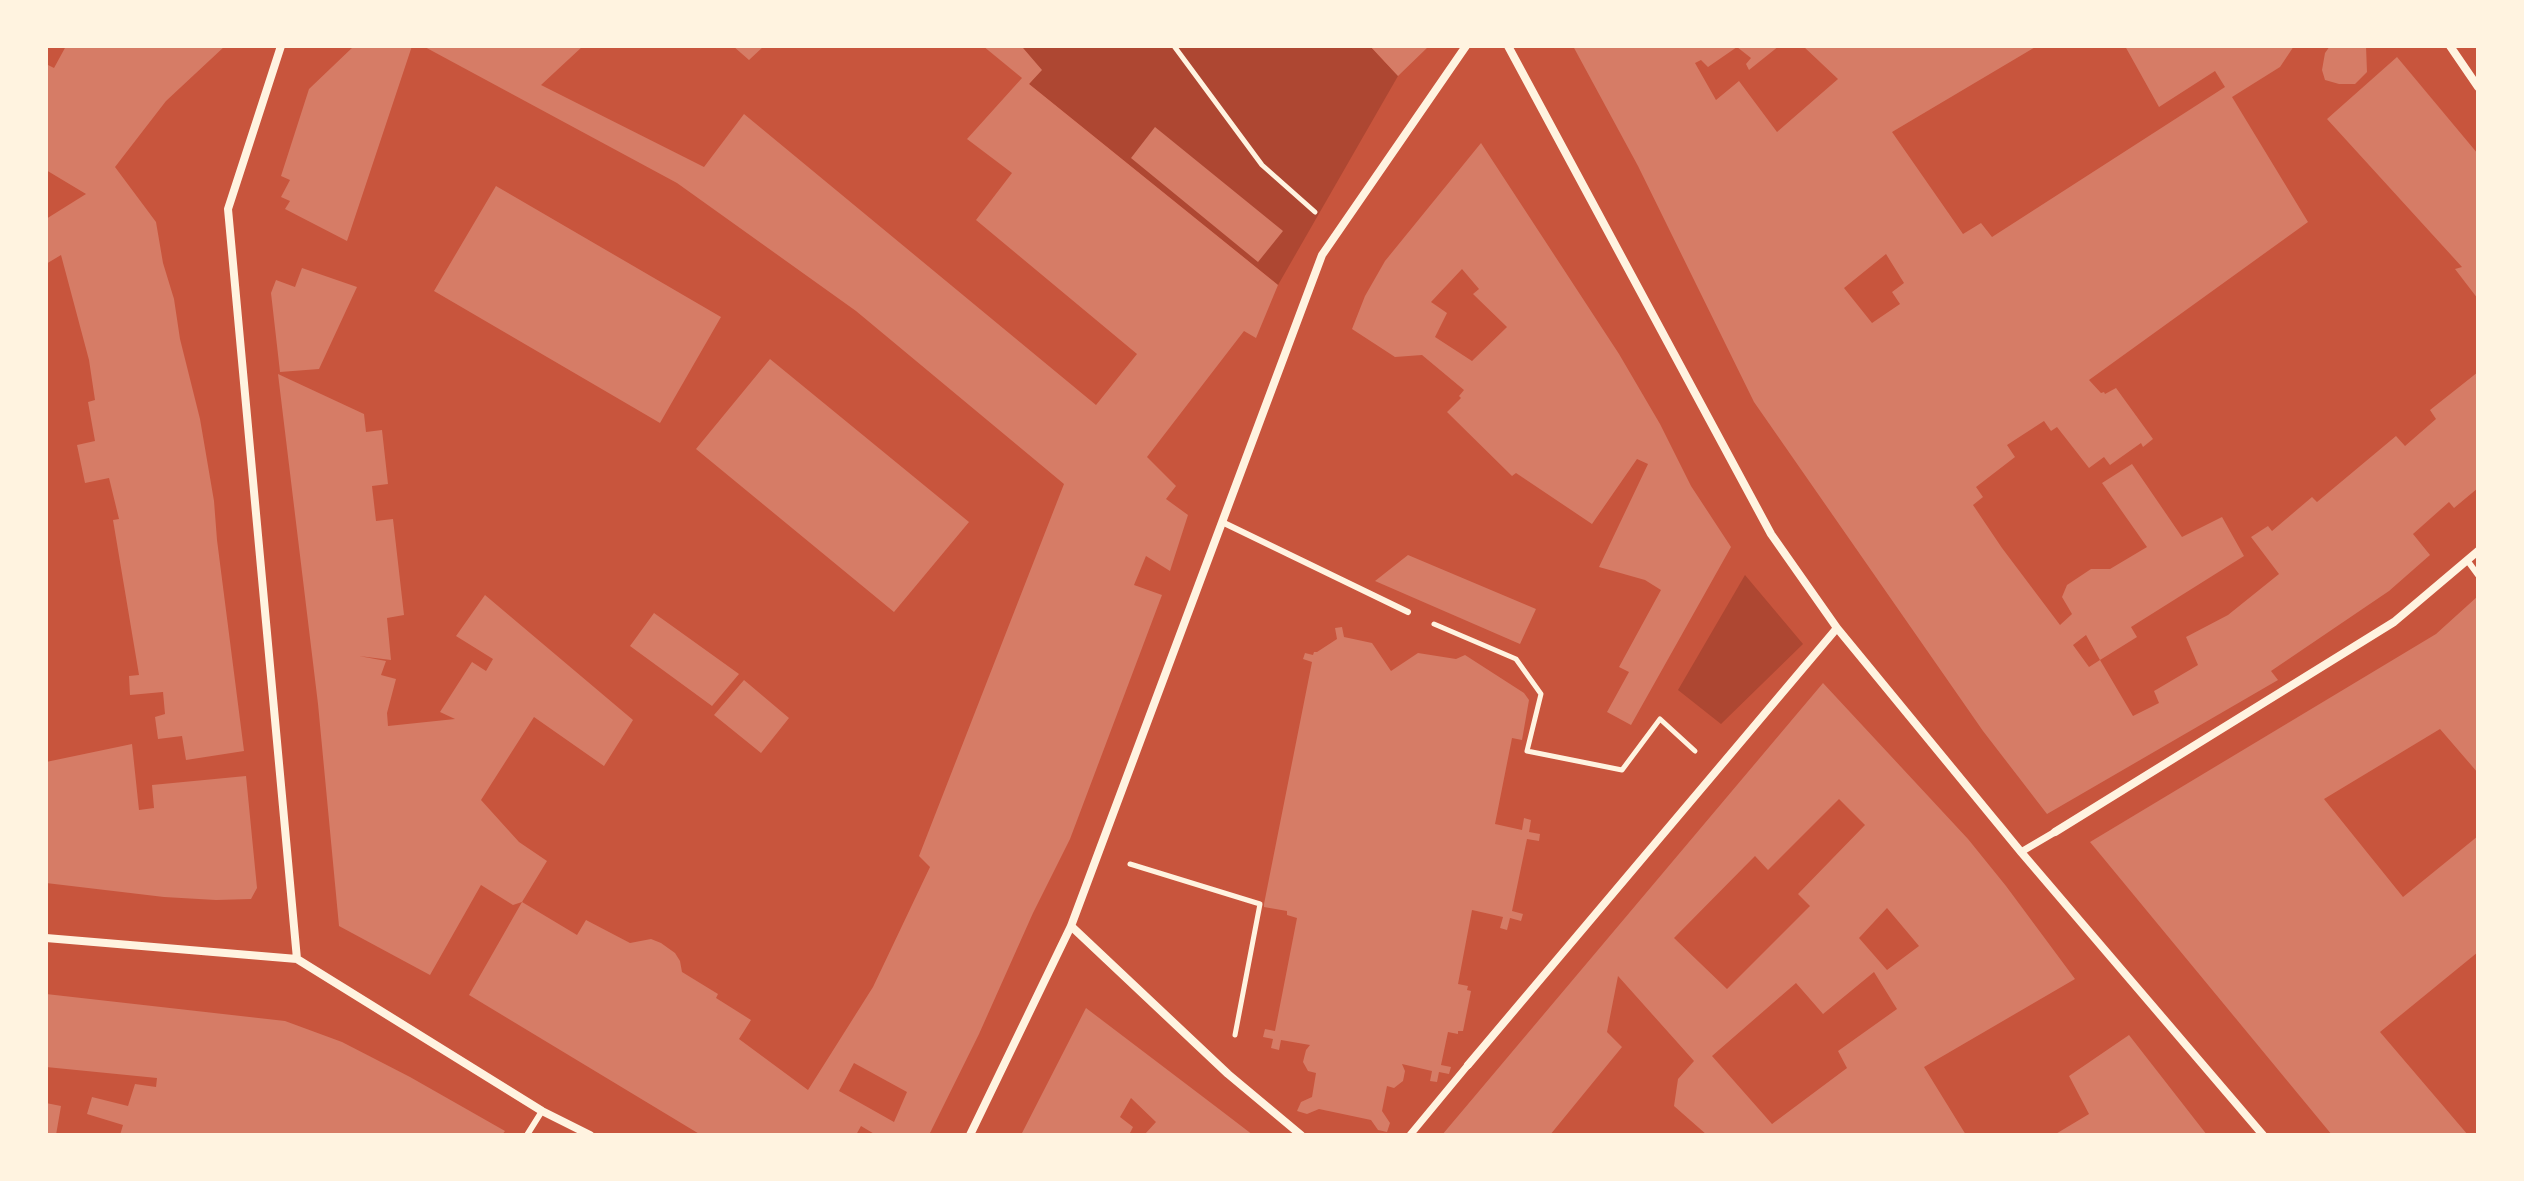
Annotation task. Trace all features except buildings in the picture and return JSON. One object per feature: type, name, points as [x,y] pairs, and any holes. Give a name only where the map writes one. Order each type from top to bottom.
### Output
[{"type":"street","points":[[281,46],[228,209],[297,959]]},
{"type":"street","points":[[970,1135],[1071,926],[1322,255],[1466,46]]},
{"type":"street","points":[[1508,46],[1771,534],[1837,628],[2021,852],[2263,1135]]},
{"type":"street","points":[[2450,46],[2478,87]]},
{"type":"street","points":[[2021,852],[2394,622],[2478,551]]},
{"type":"street","points":[[1410,1135],[1837,628]]},
{"type":"street","points":[[1071,926],[1228,1074],[1301,1135]]},
{"type":"street","points":[[46,938],[297,959],[542,1111],[590,1135]]},
{"type":"lane","points":[[1222,522],[1408,612]]},
{"type":"lane","points":[[2467,560],[2478,575]]},
{"type":"lane","points":[[527,1135],[542,1111]]},
{"type":"path","points":[[1174,46],[1262,165],[1318,214],[1347,218]]},
{"type":"path","points":[[1408,612],[1516,659],[1541,694],[1527,751],[1622,770],[1660,719],[1716,770]]},
{"type":"path","points":[[1098,855],[1260,904],[1228,1074]]},
{"type":"shaded area","points":[[1370,46],[1398,76],[1278,285],[1029,84],[1041,70],[1023,48]]},
{"type":"shaded area","points":[[1745,575],[1803,644],[1721,724],[1678,690]]}]
